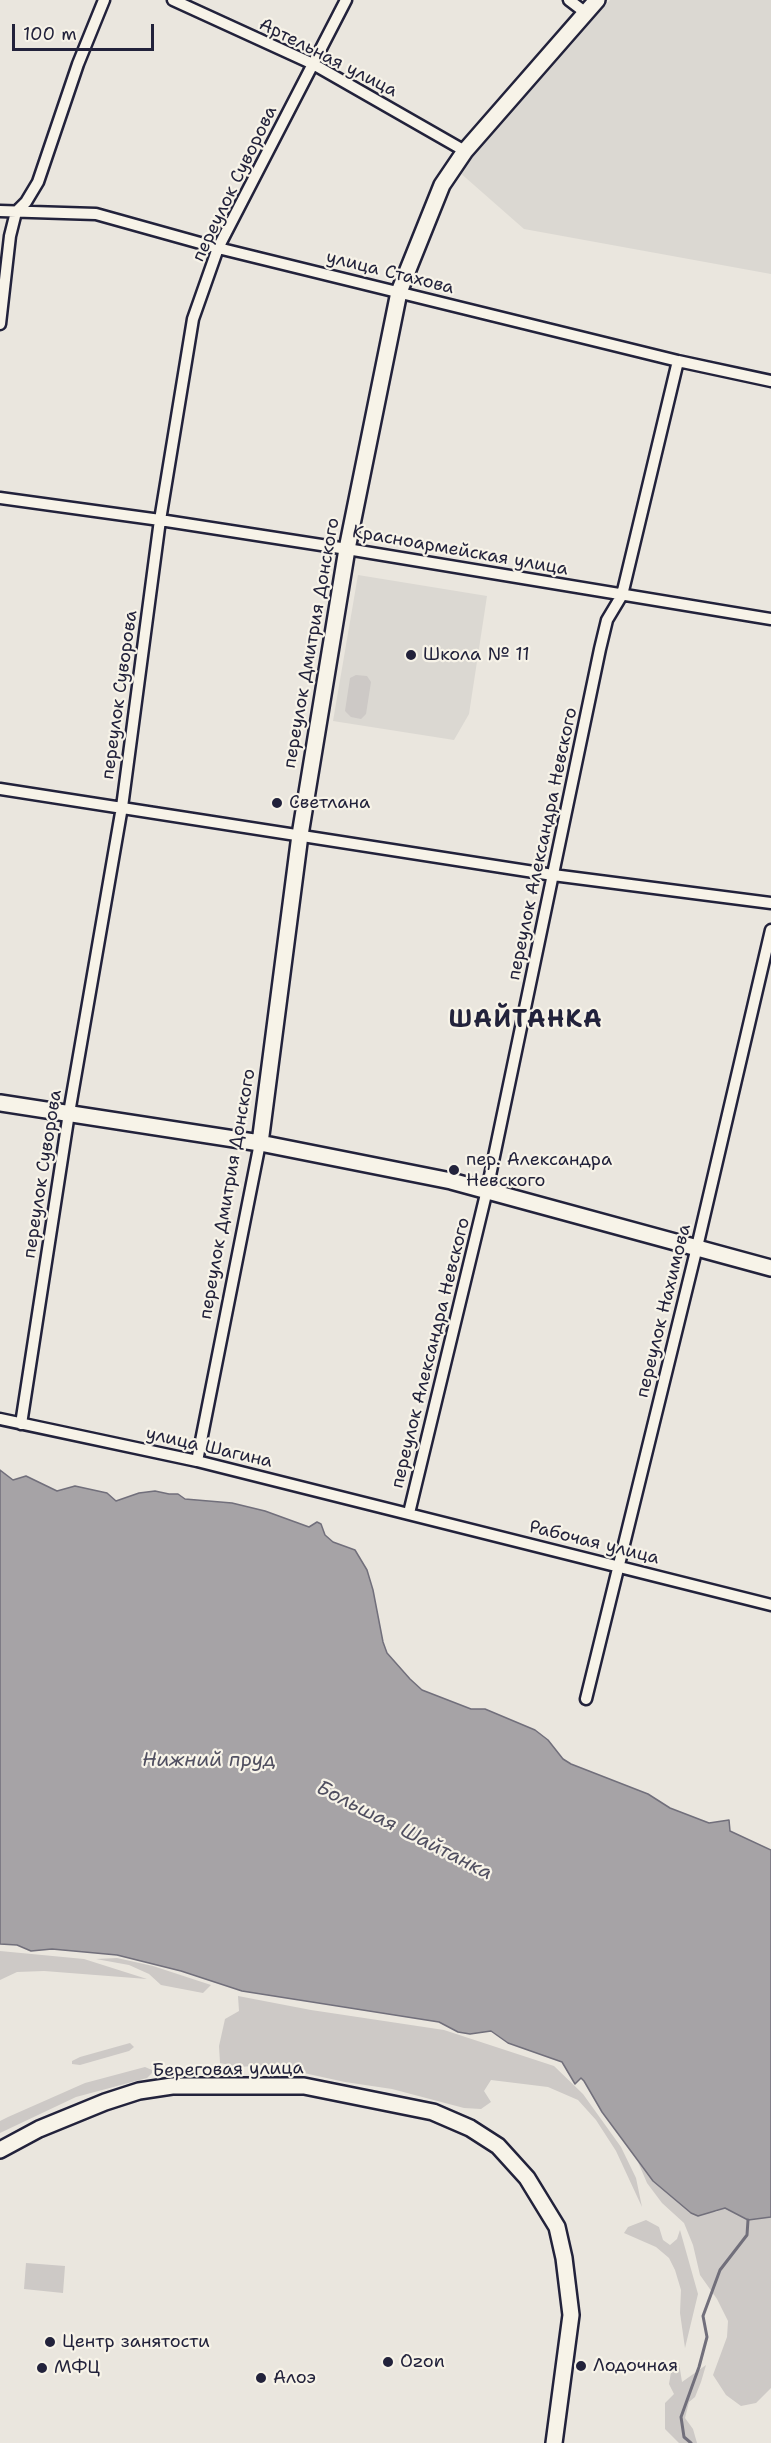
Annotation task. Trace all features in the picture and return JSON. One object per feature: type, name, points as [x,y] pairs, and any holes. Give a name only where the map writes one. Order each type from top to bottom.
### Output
[{"type":"street","points":[[0,324],[10,236],[16,212],[26,202],[38,182],[78,64],[104,0]]},
{"type":"street","name":"Артельная улица","points":[[173,0],[313,64],[465,151]]},
{"type":"street","name":"переулок Суворова","points":[[21,1424],[69,1113],[122,807],[160,520],[193,319],[218,248],[345,0]]},
{"type":"street","points":[[569,0],[586,13]]},
{"type":"street","name":"переулок Дмитрия Донского","points":[[197,1461],[260,1143],[300,835],[346,549],[399,292],[442,185],[465,151],[597,0]]},
{"type":"street","name":"улица Стахова","points":[[0,211],[96,214],[218,248],[678,361],[771,381]]},
{"type":"street","name":"переулок Александра Невского","points":[[409,1513],[487,1190],[607,620],[622,595],[678,361]]},
{"type":"street","name":"Красноармейская улица","points":[[0,498],[346,549],[771,619]]},
{"type":"street","points":[[0,789],[553,875],[771,903]]},
{"type":"street","name":"переулок Нахимова","points":[[586,1699],[697,1247],[771,930]]},
{"type":"street","points":[[0,1103],[260,1143],[487,1190],[771,1268]]},
{"type":"street","name":"улица Шагина","points":[[0,1419],[197,1461],[409,1513]]},
{"type":"street","name":"Рабочая улица","points":[[409,1513],[771,1605]]},
{"type":"street","name":"Береговая улица","points":[[0,2150],[39,2128],[105,2102],[139,2091],[172,2086],[304,2086],[433,2112],[470,2128],[498,2146],[527,2178],[557,2227],[564,2258],[571,2315],[554,2443]]},
{"type":"shaded area","points":[[610,0],[771,0],[771,274],[524,229],[458,171]]},
{"type":"shaded area","name":"Школа № 11","points":[[358,575],[487,596],[469,714],[454,740],[333,721]]},
{"type":"shaded area","points":[[356,675],[367,676],[371,682],[366,714],[361,719],[351,717],[345,711],[350,678]]},
{"type":"shaded area","points":[[0,1951],[84,1959],[147,1979],[44,1971],[17,1972],[0,1980]]},
{"type":"shaded area","points":[[117,1958],[153,1966],[211,1985],[203,1993],[161,1985],[149,1974],[129,1965],[96,1959]]},
{"type":"shaded area","points":[[238,1996],[311,2010],[444,2030],[554,2066],[583,2094],[621,2147],[636,2178],[642,2207],[616,2151],[596,2120],[578,2100],[548,2087],[491,2080],[484,2091],[491,2102],[481,2109],[464,2108],[392,2089],[345,2082],[267,2065],[239,2067],[220,2063],[219,2046],[225,2019],[239,2011]]},
{"type":"shaded area","points":[[130,2043],[134,2047],[129,2051],[80,2065],[72,2064],[72,2061],[80,2057]]},
{"type":"shaded area","points":[[145,2067],[152,2070],[147,2078],[76,2097],[0,2133],[0,2121],[8,2117],[85,2083]]},
{"type":"shaded area","points":[[638,2162],[653,2181],[691,2213],[716,2212],[725,2208],[748,2220],[771,2217],[771,2388],[756,2403],[741,2406],[726,2395],[713,2375],[727,2337],[728,2321],[717,2299],[700,2275],[693,2245],[684,2223],[662,2203],[647,2183]]},
{"type":"shaded area","points":[[646,2220],[659,2227],[663,2240],[670,2245],[677,2239],[680,2230],[698,2294],[685,2348],[680,2313],[681,2290],[669,2258],[656,2247],[624,2233],[628,2227]]},
{"type":"shaded area","points":[[26,2263],[65,2266],[63,2293],[24,2289]]},
{"type":"shaded area","points":[[679,2363],[682,2382],[706,2365],[695,2397],[689,2402],[685,2418],[693,2429],[697,2443],[679,2443],[665,2429],[665,2403],[674,2394],[669,2384],[671,2372]]},
{"type":"water","name":"Нижний пруд","points":[[0,1470],[13,1480],[26,1476],[57,1491],[75,1486],[107,1493],[116,1501],[139,1493],[155,1491],[178,1494],[185,1499],[232,1503],[265,1511],[309,1527],[317,1522],[321,1524],[325,1535],[333,1542],[355,1550],[367,1570],[387,1653],[422,1690],[471,1709],[485,1709],[535,1730],[548,1740],[563,1759],[571,1764],[648,1794],[670,1808],[709,1823],[729,1820],[730,1831],[771,1850],[771,2217],[748,2220],[725,2208],[698,2216],[691,2213],[653,2181],[602,2112],[581,2078],[575,2084],[562,2062],[508,2043],[491,2031],[470,2034],[458,2032],[439,2022],[242,1991],[181,1971],[117,1955],[52,1949],[31,1951],[17,1945],[0,1944]]},
{"type":"waterway","points":[[691,2443],[684,2437],[681,2417],[707,2337],[703,2316],[720,2270],[747,2235],[748,2220]]},
{"type":"place","name":"Школа № 11","points":[[411,655]]},
{"type":"place","name":"Светлана","points":[[277,803]]},
{"type":"place","name":"пер. Александра Невского","points":[[454,1170]]},
{"type":"place","name":"Центр занятости","points":[[50,2342]]},
{"type":"place","name":"Ozon","points":[[388,2362]]},
{"type":"place","name":"Лодочная","points":[[581,2366]]},
{"type":"place","name":"МФЦ","points":[[42,2368]]},
{"type":"place","name":"Алоэ","points":[[261,2378]]},
{"type":"district","name":"ШАЙТАНКА","points":[[526,1021]]},
{"type":"water label","name":"Большая Шайтанка","points":[[404,1831]]}]
